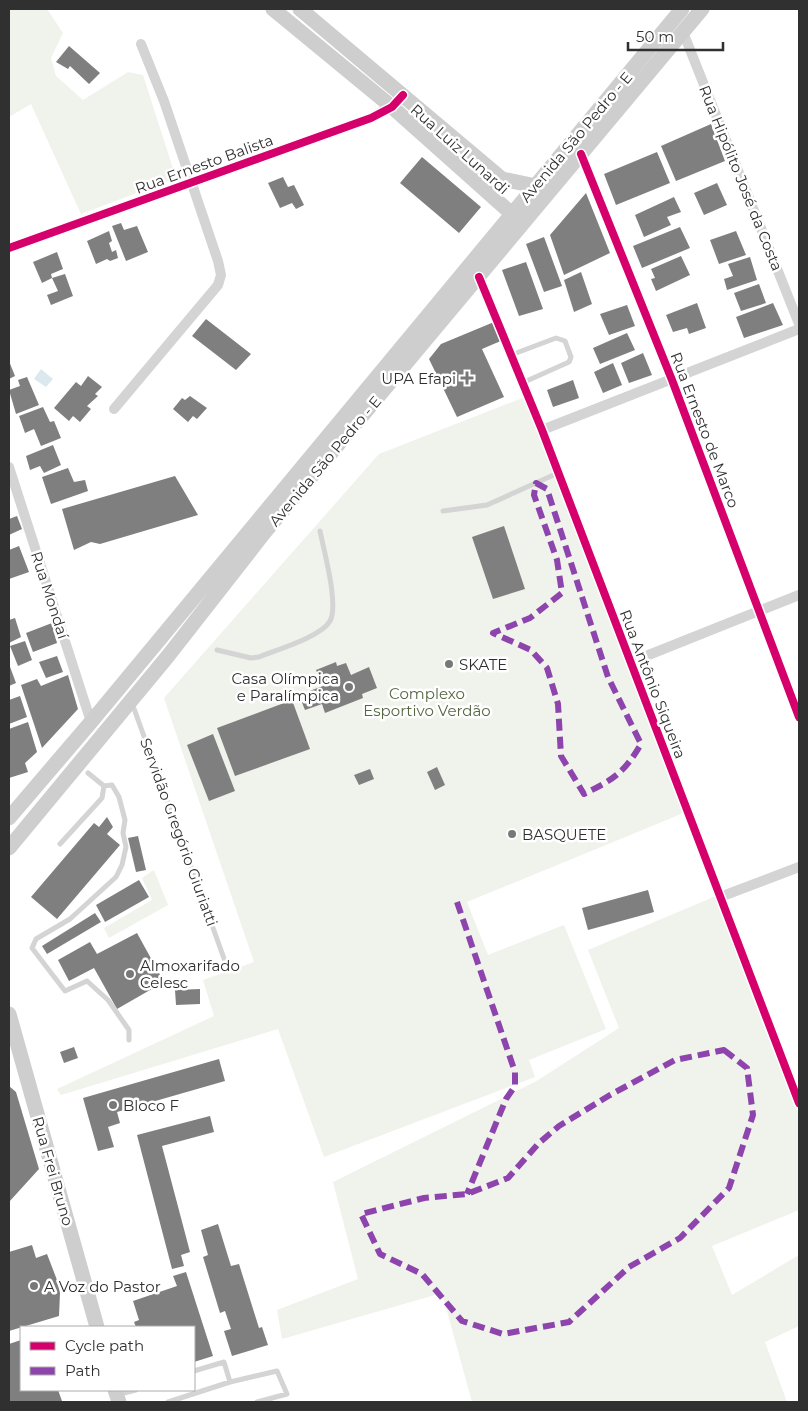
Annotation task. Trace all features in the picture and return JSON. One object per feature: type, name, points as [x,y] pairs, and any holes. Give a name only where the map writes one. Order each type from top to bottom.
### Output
[{"type":"main road","name":"Rua Luiz Lunardi","points":[[273,9],[392,107],[512,214]]},
{"type":"main road","name":"Rua Luiz Lunardi","points":[[300,9],[403,94],[464,149],[502,179],[536,186]]},
{"type":"main road","name":"Avenida São Pedro - E","points":[[9,818],[91,722],[682,9]]},
{"type":"main road","name":"Avenida São Pedro - E","points":[[9,848],[131,700],[270,526],[702,9]]},
{"type":"main road","name":"Rua Frei Bruno","points":[[9,1014],[97,1326]]},
{"type":"street","name":"Rua Hipólito José da Costa","points":[[683,32],[799,324]]},
{"type":"street","points":[[114,409],[218,285],[221,275],[192,183],[141,44]]},
{"type":"street","name":"Rua Ernesto Balista","points":[[9,248],[371,118],[392,107],[403,94]]},
{"type":"street","name":"Rua Ernesto de Marco","points":[[581,154],[672,380],[760,609],[799,718]]},
{"type":"street","name":"Rua Antônio Siqueira","points":[[479,277],[542,430],[799,1103]]},
{"type":"street","points":[[542,430],[799,329]]},
{"type":"street","name":"Rua Mondaí","points":[[9,468],[91,722]]},
{"type":"street","points":[[631,662],[799,594]]},
{"type":"street","points":[[720,897],[799,867]]},
{"type":"lane","points":[[511,356],[556,338],[565,341],[568,346],[572,357],[569,362],[522,383]]},
{"type":"lane","points":[[443,511],[487,506],[558,473]]},
{"type":"lane","points":[[217,650],[251,658],[259,657],[318,633],[330,622],[334,610],[320,531]]},
{"type":"lane","name":"Servidão Gregório Giuriatti","points":[[131,700],[226,964]]},
{"type":"lane","points":[[88,773],[104,786],[112,785],[119,797],[125,820],[123,833],[126,847],[122,864],[116,877],[70,919],[36,939],[32,948],[65,991],[87,981],[108,1000],[130,1030],[129,1040]]},
{"type":"lane","points":[[60,844],[102,798],[104,786]]},
{"type":"lane","points":[[195,1372],[224,1362],[230,1382]]},
{"type":"lane","points":[[168,1402],[230,1382],[278,1370],[286,1394],[257,1402]]},
{"type":"lane","points":[[117,1396],[133,1391]]},
{"type":"green space","points":[[9,9],[47,9],[63,33],[51,58],[56,76],[83,100],[128,72],[143,75],[176,178],[81,214],[31,104],[9,117]]},
{"type":"green space","name":"Complexo Esportivo Verdão","points":[[525,397],[686,812],[467,902],[488,955],[564,925],[606,1029],[529,1060],[535,1077],[324,1157],[278,1029],[61,1095],[57,1089],[214,1016],[203,980],[254,962],[164,698],[379,454]]},
{"type":"green space","points":[[154,870],[168,905],[109,938],[104,928],[152,900],[142,878]]},
{"type":"green space","points":[[716,896],[751,993],[799,1114],[799,1210],[712,1246],[732,1295],[799,1255],[799,1326],[765,1342],[787,1402],[472,1402],[442,1293],[282,1339],[277,1310],[358,1279],[333,1182],[535,1082],[619,1028],[588,950]]},
{"type":"shaded area","points":[[41,369],[53,379],[46,387],[34,379]]},
{"type":"building","points":[[69,46],[100,73],[89,84],[70,66],[68,69],[56,62]]},
{"type":"building","points":[[711,124],[725,161],[676,181],[661,146]]},
{"type":"building","points":[[657,152],[670,183],[616,205],[604,174]]},
{"type":"building","points":[[422,157],[481,207],[459,233],[400,183]]},
{"type":"building","points":[[283,177],[288,187],[294,185],[304,205],[296,209],[292,203],[280,208],[268,183]]},
{"type":"building","points":[[717,183],[727,205],[704,215],[694,193]]},
{"type":"building","points":[[586,193],[610,253],[564,275],[550,235]]},
{"type":"building","points":[[674,197],[681,212],[667,217],[671,225],[644,237],[635,215]]},
{"type":"building","points":[[121,223],[124,230],[137,226],[148,252],[126,261],[112,226]]},
{"type":"building","points":[[680,227],[690,248],[642,268],[633,246]]},
{"type":"building","points":[[109,231],[112,241],[109,243],[112,252],[116,250],[118,258],[110,261],[107,259],[96,264],[87,241]]},
{"type":"building","points":[[736,231],[746,255],[719,264],[710,240]]},
{"type":"building","points":[[544,237],[562,286],[544,292],[526,244]]},
{"type":"building","points":[[57,252],[63,269],[51,274],[52,278],[42,283],[33,262]]},
{"type":"building","points":[[681,256],[690,275],[656,291],[651,279],[655,278],[651,269]]},
{"type":"building","points":[[750,257],[757,280],[727,290],[724,279],[733,276],[728,264]]},
{"type":"building","points":[[526,262],[543,309],[519,316],[502,270]]},
{"type":"building","points":[[581,272],[592,304],[574,312],[564,280]]},
{"type":"building","points":[[65,274],[73,296],[51,305],[47,295],[58,291],[52,278]]},
{"type":"building","points":[[759,284],[766,303],[741,311],[734,293]]},
{"type":"building","points":[[697,303],[706,328],[689,334],[687,328],[673,332],[666,315]]},
{"type":"building","points":[[773,303],[783,325],[744,338],[736,317]]},
{"type":"building","points":[[627,305],[635,326],[609,335],[600,314]]},
{"type":"building","points":[[206,319],[251,354],[236,370],[192,336]]},
{"type":"building","name":"UPA Efapi","points":[[494,322],[503,340],[482,349],[504,397],[457,417],[429,359],[441,344]]},
{"type":"building","points":[[627,333],[635,350],[600,364],[593,348]]},
{"type":"building","points":[[643,353],[652,375],[629,383],[621,363]]},
{"type":"building","points":[[9,361],[15,376],[9,379]]},
{"type":"building","points":[[613,363],[622,385],[603,393],[594,372]]},
{"type":"building","points":[[88,376],[102,387],[95,394],[98,396],[87,406],[91,409],[80,422],[73,416],[69,421],[54,408],[76,382],[81,386]]},
{"type":"building","points":[[27,377],[39,405],[16,414],[9,390],[20,386],[18,380]]},
{"type":"building","points":[[573,380],[579,398],[553,407],[547,390]]},
{"type":"building","points":[[190,396],[207,408],[197,419],[193,416],[188,422],[173,409],[182,398],[185,400]]},
{"type":"building","points":[[43,407],[50,422],[54,421],[61,438],[41,446],[34,429],[25,433],[19,416]]},
{"type":"building","points":[[53,445],[61,465],[44,473],[40,466],[30,470],[26,456]]},
{"type":"building","points":[[68,468],[74,482],[85,480],[88,491],[51,504],[42,477]]},
{"type":"building","points":[[175,476],[198,515],[100,544],[91,542],[74,550],[62,509]]},
{"type":"building","points":[[17,516],[22,529],[9,535],[9,519]]},
{"type":"building","points":[[504,526],[525,589],[493,599],[472,537]]},
{"type":"building","points":[[19,546],[29,572],[9,579],[9,550]]},
{"type":"building","points":[[15,618],[21,637],[9,643],[9,620]]},
{"type":"building","points":[[52,623],[57,643],[33,652],[26,633]]},
{"type":"building","points":[[25,641],[32,660],[18,666],[10,646]]},
{"type":"building","points":[[57,656],[63,672],[46,678],[39,662]]},
{"type":"building","name":"Casa Olímpica e Paralímpica","points":[[336,662],[337,666],[346,663],[351,675],[369,667],[377,688],[362,694],[363,698],[325,713],[322,704],[305,710],[299,695],[323,686],[316,670]]},
{"type":"building","points":[[9,664],[16,683],[9,686]]},
{"type":"building","points":[[68,675],[78,709],[42,748],[21,685],[37,679],[41,686]]},
{"type":"building","points":[[20,696],[27,717],[9,724],[9,700]]},
{"type":"building","points":[[292,700],[310,749],[235,776],[217,728]]},
{"type":"building","points":[[28,722],[37,752],[25,763],[28,772],[9,778],[9,729]]},
{"type":"building","points":[[213,734],[235,791],[209,801],[187,745]]},
{"type":"building","points":[[437,767],[445,785],[435,790],[427,772]]},
{"type":"building","points":[[370,769],[374,779],[359,785],[354,775]]},
{"type":"building","points":[[107,817],[113,827],[107,834],[120,845],[57,919],[31,897],[94,823],[99,827]]},
{"type":"building","points":[[138,836],[146,870],[136,872],[128,838]]},
{"type":"building","points":[[139,880],[149,897],[105,922],[96,905]]},
{"type":"building","points":[[648,890],[654,912],[588,930],[582,908]]},
{"type":"building","points":[[95,913],[101,922],[47,954],[42,946]]},
{"type":"building","points":[[137,933],[164,982],[117,1009],[94,968],[69,981],[58,960],[90,942],[97,954]]},
{"type":"building","points":[[200,989],[200,1004],[176,1005],[175,990]]},
{"type":"building","points":[[74,1047],[78,1058],[64,1063],[60,1052]]},
{"type":"building","name":"Bloco F","points":[[219,1059],[225,1081],[117,1112],[120,1123],[108,1127],[114,1147],[98,1151],[83,1098]]},
{"type":"building","points":[[9,1086],[16,1092],[39,1169],[9,1202]]},
{"type":"building","points":[[210,1116],[214,1132],[162,1146],[190,1252],[181,1255],[184,1266],[172,1269],[137,1135]]},
{"type":"building","points":[[218,1224],[231,1266],[239,1264],[259,1328],[262,1327],[268,1345],[232,1356],[224,1331],[231,1329],[225,1311],[220,1313],[203,1257],[208,1255],[201,1230]]},
{"type":"building","name":"A Voz do Pastor","points":[[32,1245],[36,1258],[47,1254],[60,1293],[59,1316],[20,1326],[20,1328],[9,1331],[9,1252]]},
{"type":"building","points":[[186,1272],[213,1356],[195,1362],[195,1326],[136,1326],[134,1322],[139,1320],[133,1301],[177,1286],[173,1276]]},
{"type":"building","points":[[20,1340],[20,1391],[58,1391],[62,1401],[9,1402],[9,1344]]},
{"type":"marked path","points":[[536,483],[547,489],[608,677],[641,744],[623,769],[611,779],[584,794],[561,756],[558,704],[547,668],[531,650],[493,633],[530,618],[562,593],[557,560],[534,495],[536,483]]},
{"type":"marked path","points":[[457,902],[515,1072],[515,1086],[506,1099],[467,1194]]},
{"type":"marked path","points":[[724,1050],[747,1068],[753,1115],[729,1188],[680,1238],[629,1267],[569,1322],[503,1334],[462,1321],[422,1274],[380,1254],[361,1214],[424,1198],[467,1194],[508,1178],[539,1143],[559,1126],[610,1095],[675,1060],[724,1050]]},
{"type":"cycle path","points":[[9,248],[371,118],[392,107],[403,95]]},
{"type":"cycle path","points":[[581,154],[672,380],[799,717]]},
{"type":"cycle path","points":[[479,277],[542,430],[799,1103]]},
{"type":"place","name":"UPA Efapi","points":[[467,378]]},
{"type":"place","name":"SKATE","points":[[449,664]]},
{"type":"place","name":"Casa Olímpica e Paralímpica","points":[[349,687]]},
{"type":"place","name":"BASQUETE","points":[[512,834]]},
{"type":"place","name":"Almoxarifado Celesc","points":[[130,974]]},
{"type":"place","name":"Bloco F","points":[[113,1105]]},
{"type":"place","name":"A Voz do Pastor","points":[[34,1286]]}]
